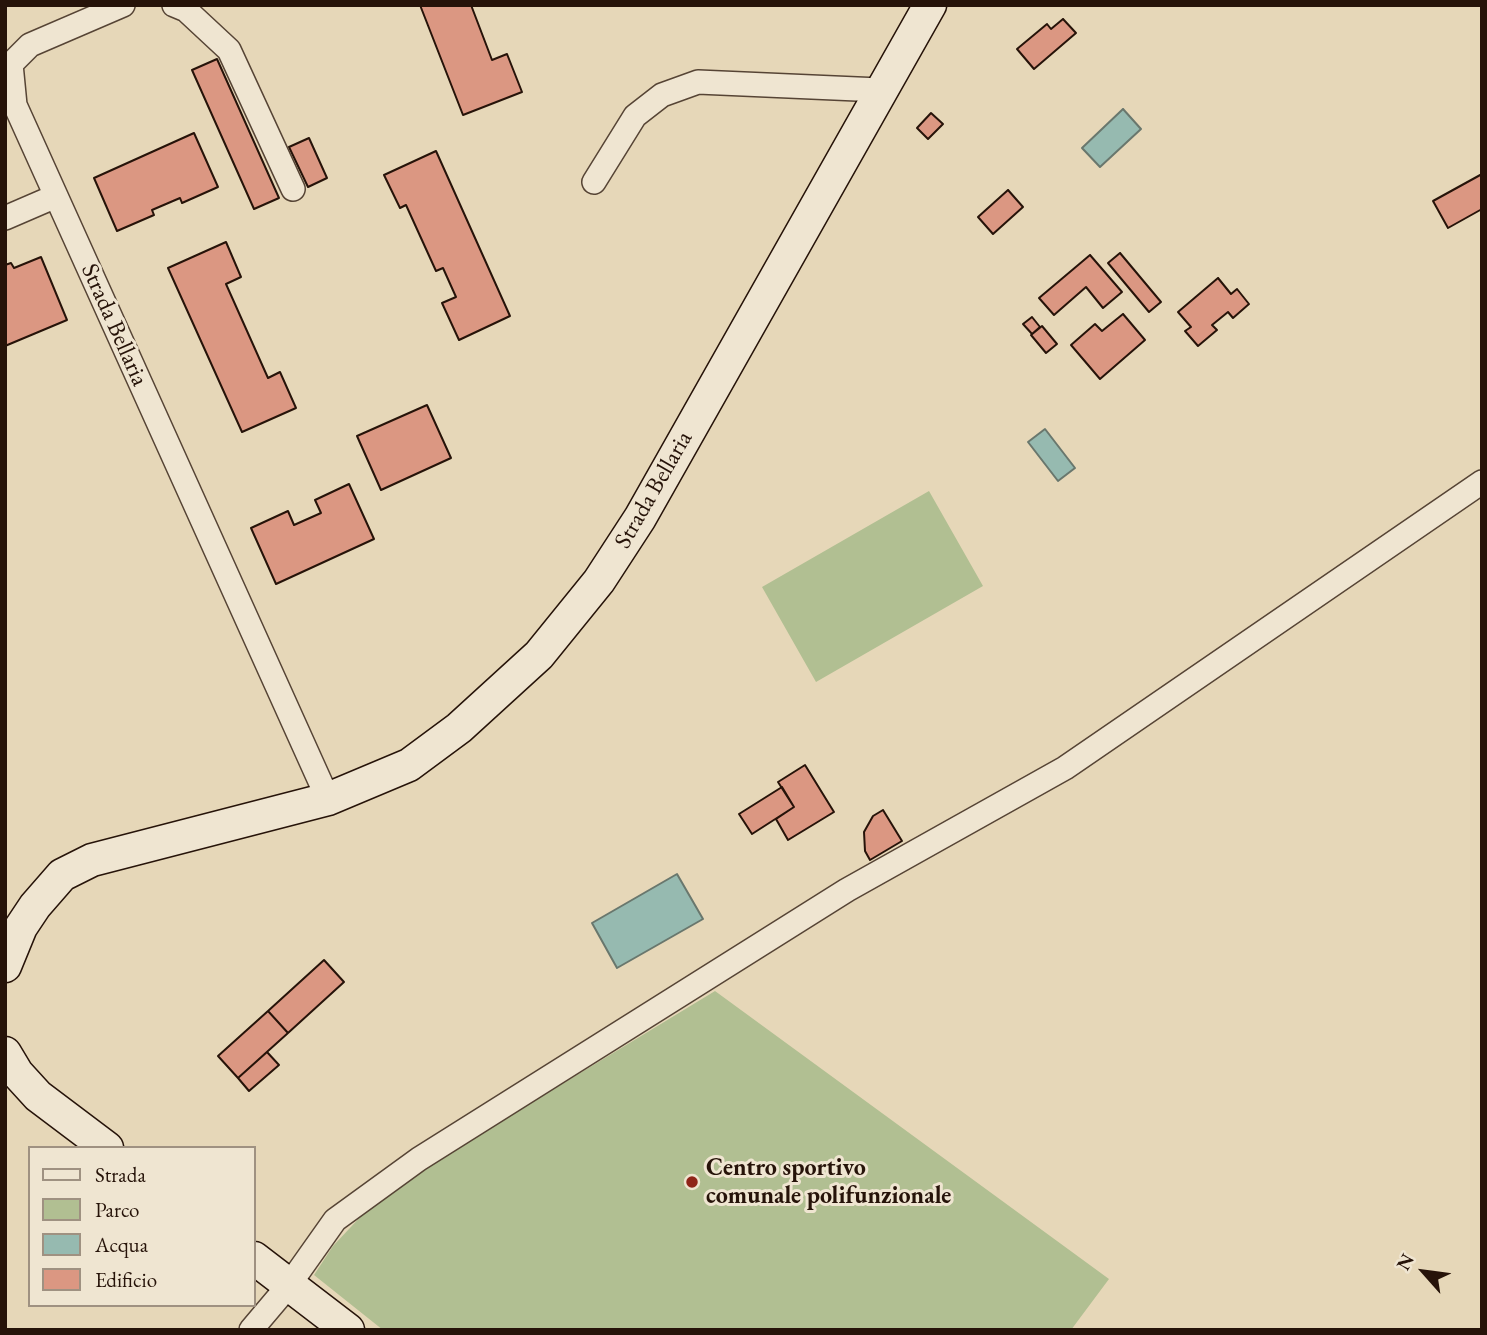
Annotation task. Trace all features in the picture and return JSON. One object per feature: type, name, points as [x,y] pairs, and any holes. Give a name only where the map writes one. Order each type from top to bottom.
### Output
[{"type":"street","name":"Strada Bellaria","points":[[122,5],[30,46],[10,64],[15,105],[328,799]]},
{"type":"street","points":[[174,5],[186,10],[229,50],[293,188]]},
{"type":"street","name":"Strada Bellaria","points":[[5,966],[21,927],[35,905],[62,875],[82,865],[328,799],[409,765],[459,728],[539,655],[599,581],[640,517],[930,5]]},
{"type":"street","points":[[594,182],[635,116],[662,95],[698,82],[880,90]]},
{"type":"street","points":[[5,218],[56,195]]},
{"type":"street","points":[[251,1330],[289,1285],[335,1220],[419,1159],[847,890],[1065,768],[1482,482]]},
{"type":"street","points":[[5,1053],[17,1073],[38,1096],[104,1146]]},
{"type":"street","points":[[256,1260],[348,1330]]},
{"type":"green space","points":[[929,491],[983,586],[816,682],[762,587]]},
{"type":"green space","name":"Centro sportivo comunale polifunzionale","points":[[715,991],[1109,1279],[1071,1330],[383,1330],[314,1275],[333,1246],[364,1213],[452,1151]]},
{"type":"water","points":[[1123,109],[1141,129],[1100,167],[1082,148]]},
{"type":"water","points":[[1045,429],[1075,468],[1058,481],[1028,442]]},
{"type":"water","points":[[677,874],[703,919],[617,968],[592,923]]},
{"type":"building","points":[[420,5],[471,5],[492,60],[507,54],[522,92],[463,115]]},
{"type":"building","points":[[1063,19],[1076,33],[1034,69],[1017,49],[1047,24],[1051,29]]},
{"type":"building","points":[[217,59],[279,198],[254,209],[192,70]]},
{"type":"building","points":[[931,113],[943,124],[928,139],[917,128]]},
{"type":"building","points":[[194,133],[218,187],[182,203],[180,198],[152,210],[154,215],[117,231],[94,178]]},
{"type":"building","points":[[309,138],[327,178],[308,187],[289,147]]},
{"type":"building","points":[[436,151],[510,316],[459,340],[442,303],[456,297],[443,268],[436,271],[406,205],[400,208],[384,175]]},
{"type":"building","points":[[1482,174],[1482,209],[1448,228],[1433,201]]},
{"type":"building","points":[[1008,190],[1023,207],[993,234],[978,217]]},
{"type":"building","points":[[226,242],[241,277],[226,284],[268,378],[280,372],[296,408],[242,432],[168,268]]},
{"type":"building","points":[[1120,253],[1161,302],[1149,312],[1108,263]]},
{"type":"building","points":[[1090,255],[1122,292],[1103,308],[1086,287],[1054,315],[1039,298]]},
{"type":"building","points":[[41,257],[67,320],[5,346],[5,265],[11,263],[14,268]]},
{"type":"building","points":[[1218,278],[1231,294],[1237,289],[1249,304],[1233,318],[1228,312],[1212,325],[1217,330],[1198,346],[1185,331],[1191,327],[1178,312]]},
{"type":"building","points":[[1123,314],[1145,340],[1100,379],[1071,345],[1095,324],[1102,331]]},
{"type":"building","points":[[1032,317],[1040,327],[1032,334],[1023,324]]},
{"type":"building","points":[[1042,326],[1057,344],[1046,353],[1031,335]]},
{"type":"building","points":[[427,405],[451,458],[381,490],[357,436]]},
{"type":"building","points":[[349,484],[374,539],[276,584],[251,528],[288,511],[294,525],[321,513],[315,500]]},
{"type":"building","points":[[805,765],[834,812],[788,840],[776,819],[794,807],[778,782]]},
{"type":"building","points":[[782,787],[794,807],[752,834],[739,814]]},
{"type":"building","points":[[883,810],[902,841],[870,860],[865,851],[864,832],[873,816]]},
{"type":"building","points":[[324,960],[344,982],[288,1033],[268,1011]]},
{"type":"building","points":[[268,1011],[288,1033],[238,1078],[218,1056]]},
{"type":"building","points":[[267,1052],[279,1065],[249,1091],[238,1078]]},
{"type":"place","name":"Centro sportivo comunale polifunzionale","points":[[692,1182]]}]
